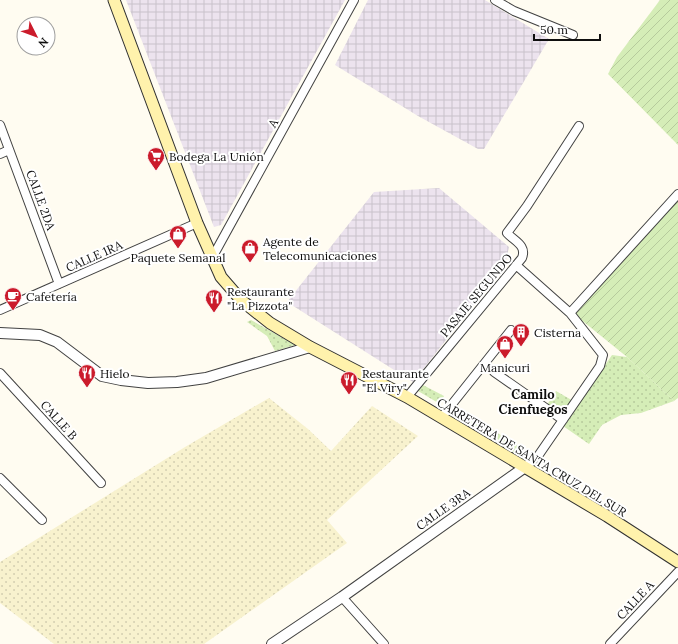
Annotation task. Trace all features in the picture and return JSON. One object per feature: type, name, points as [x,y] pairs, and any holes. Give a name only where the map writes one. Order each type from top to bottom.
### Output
[{"type":"main road","name":"CARRETERA DE SANTA CRUZ DEL SUR","points":[[114,0],[197,223],[221,277],[241,300],[270,323],[310,348],[407,397],[607,516],[678,562]]},
{"type":"street","name":"A","points":[[212,258],[354,0]]},
{"type":"street","points":[[495,0],[514,11],[573,35]]},
{"type":"street","name":"CALLE 2DA","points":[[0,125],[59,284]]},
{"type":"street","name":"PASAJE SEGUNDO","points":[[407,397],[522,258],[524,252],[523,248],[507,233],[527,206],[578,126]]},
{"type":"street","points":[[0,154],[9,150]]},
{"type":"street","points":[[516,265],[570,313],[678,194]]},
{"type":"street","name":"CALLE 1RA","points":[[0,310],[197,223]]},
{"type":"street","name":"CALLE 3RA","points":[[272,644],[342,597],[525,467],[538,456],[600,366],[603,355],[570,313]]},
{"type":"street","points":[[441,418],[511,330]]},
{"type":"street","points":[[0,333],[40,335],[57,342],[102,376],[148,383],[177,382],[206,378],[310,348]]},
{"type":"street","points":[[494,372],[563,420]]},
{"type":"street","name":"CALLE B","points":[[0,373],[101,483]]},
{"type":"street","points":[[0,478],[42,520]]},
{"type":"street","name":"CALLE A","points":[[610,644],[678,572]]},
{"type":"street","points":[[342,597],[384,644]]},
{"type":"shaded area","points":[[126,0],[345,0],[221,225],[214,227]]},
{"type":"shaded area","points":[[368,0],[485,0],[549,39],[484,149],[478,149],[418,116],[335,65]]},
{"type":"shaded area","points":[[439,188],[509,247],[505,265],[413,382],[287,302],[374,192]]},
{"type":"shaded area","points":[[269,398],[308,429],[331,451],[372,406],[418,436],[327,520],[347,543],[204,644],[54,644],[0,603],[0,562],[185,447]]},
{"type":"green space","points":[[660,0],[678,0],[678,145],[608,74],[617,57]]},
{"type":"green space","points":[[678,194],[678,398],[674,401],[627,357],[574,314]]},
{"type":"green space","points":[[251,320],[295,345],[275,351],[267,336],[247,322]]},
{"type":"green space","points":[[612,355],[627,357],[674,401],[641,413],[621,415],[602,425],[589,444],[563,426]]},
{"type":"green space","points":[[421,384],[444,396],[440,404],[418,391]]},
{"type":"green space","points":[[556,391],[575,402],[563,420],[545,408]]},
{"type":"green space","points":[[453,404],[530,454],[526,461],[448,410]]},
{"type":"place","name":"Bodega La Unión","points":[[156,171]]},
{"type":"place","name":"Paquete Semanal","points":[[178,249]]},
{"type":"place","name":"Agente de Telecomunicaciones","points":[[250,263]]},
{"type":"place","name":"Cafetería","points":[[13,311]]},
{"type":"place","name":"Restaurante \"La Pizzota\"","points":[[214,313]]},
{"type":"place","name":"Cisterna","points":[[521,347]]},
{"type":"place","name":"Manicuri","points":[[505,359]]},
{"type":"place","name":"Hielo","points":[[87,388]]},
{"type":"place","name":"Restaurante \"El Viry\"","points":[[349,395]]},
{"type":"district","name":"Camilo Cienfuegos","points":[[533,402]]}]
